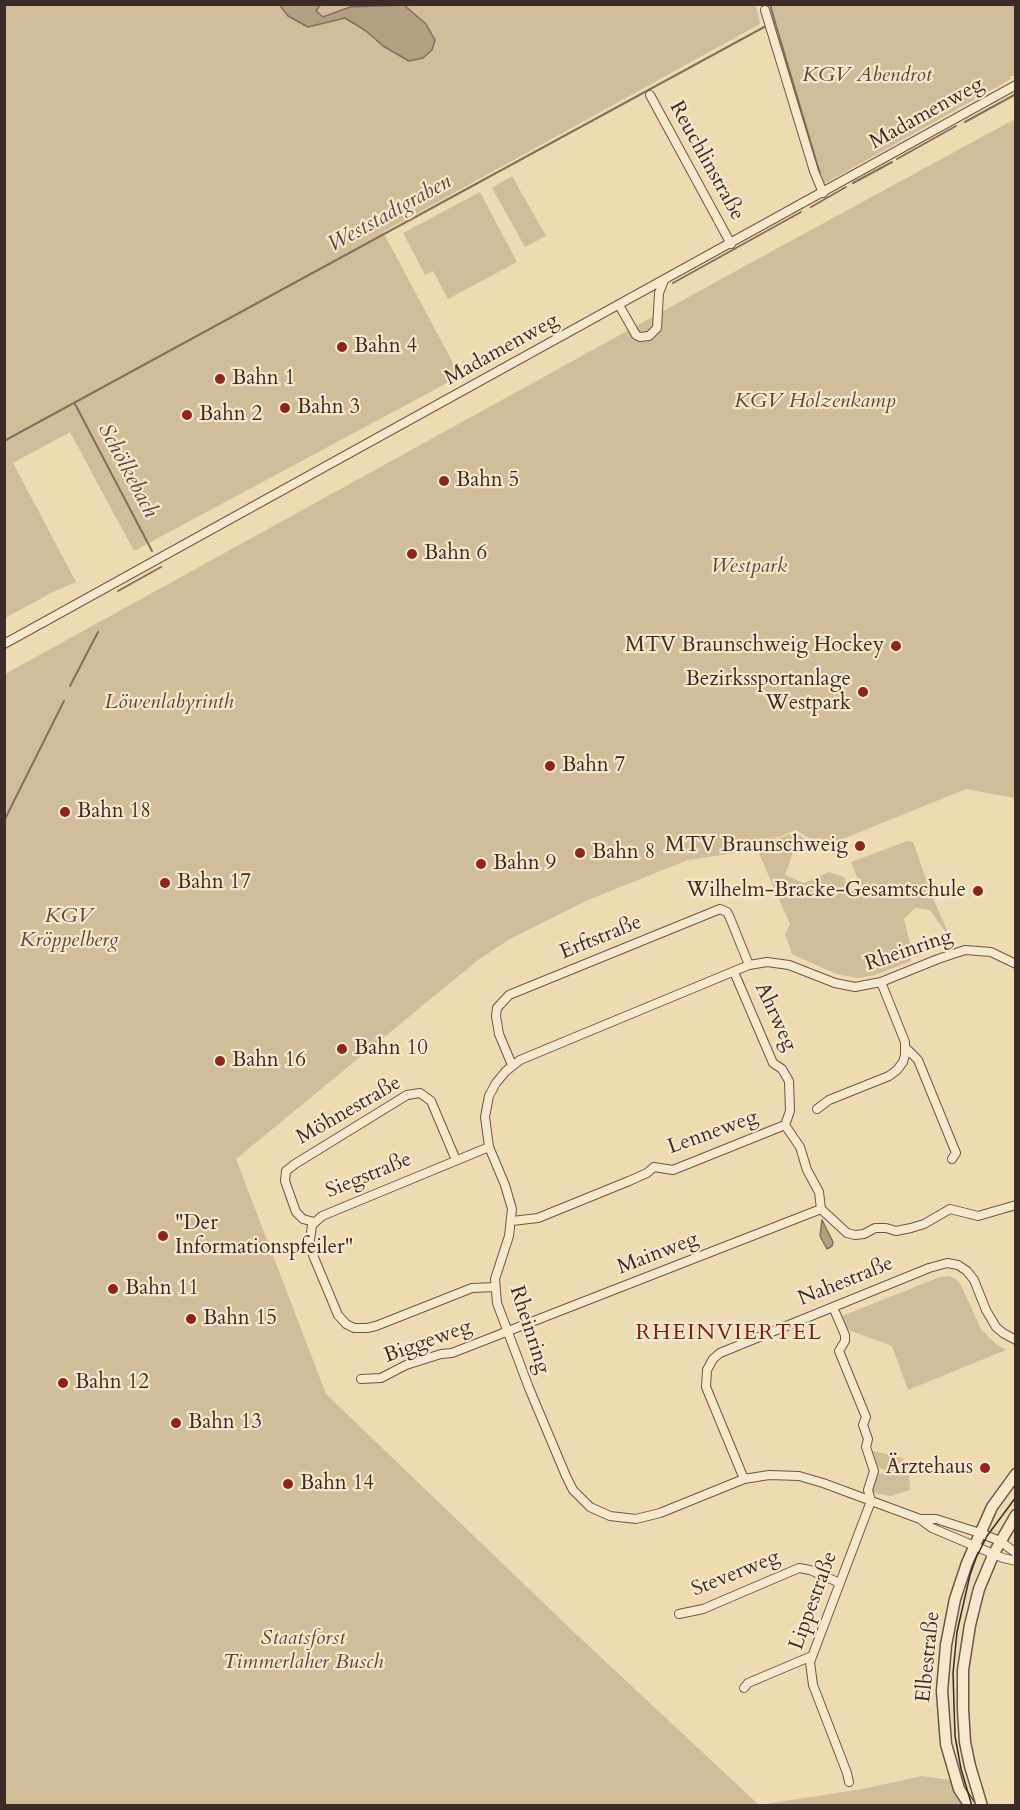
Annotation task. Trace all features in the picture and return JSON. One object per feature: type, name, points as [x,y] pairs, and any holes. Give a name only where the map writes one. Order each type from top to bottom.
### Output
[{"type":"street","points":[[765,10],[814,171],[823,193]]},
{"type":"street","name":"Madamenweg","points":[[4,644],[1016,85]]},
{"type":"street","name":"Reuchlinstraße","points":[[650,95],[731,244]]},
{"type":"street","points":[[620,305],[636,335],[649,336],[657,328],[659,293],[664,280]]},
{"type":"street","name":"Erftstraße","points":[[512,1065],[499,1034],[496,1016],[497,1008],[509,995],[720,909],[727,912],[749,965]]},
{"type":"street","name":"Rheinring","points":[[975,1545],[932,1528],[920,1519],[799,1476],[769,1475],[744,1479],[650,1516],[622,1518],[596,1511],[578,1496],[566,1476],[497,1303],[495,1287],[512,1221],[512,1209],[489,1147],[485,1124],[487,1103],[495,1083],[512,1065],[528,1056],[749,965],[767,962],[789,965],[844,986],[866,986],[965,950],[991,952],[1016,964]]},
{"type":"street","name":"Ahrweg","points":[[734,972],[773,1063],[782,1069],[789,1081],[790,1111],[785,1125]]},
{"type":"street","points":[[817,1109],[829,1100],[889,1076],[903,1062],[906,1048],[903,1035],[881,982]]},
{"type":"street","points":[[906,1048],[918,1060],[921,1067],[956,1153],[952,1159]]},
{"type":"street","name":"Möhnestraße","points":[[314,1222],[303,1219],[296,1212],[285,1181],[286,1171],[407,1095],[420,1093],[431,1101],[456,1160]]},
{"type":"street","points":[[785,1125],[800,1148],[819,1192],[821,1209],[847,1233],[864,1234],[875,1228],[896,1231],[911,1228],[924,1224],[950,1209],[978,1216],[1016,1205]]},
{"type":"street","name":"Lenneweg","points":[[512,1221],[538,1218],[635,1178],[654,1167],[672,1170],[785,1125]]},
{"type":"street","name":"Siegstraße","points":[[489,1147],[322,1216],[314,1222],[310,1230],[310,1248],[338,1315],[343,1322],[354,1328],[376,1326],[472,1288],[495,1287]]},
{"type":"street","name":"Mainweg","points":[[507,1332],[821,1209]]},
{"type":"street","name":"Nahestraße","points":[[744,1479],[706,1387],[706,1376],[710,1363],[720,1353],[941,1264],[962,1267],[974,1280],[986,1310],[996,1327],[1009,1338],[1016,1340]]},
{"type":"street","name":"Lippestraße","points":[[833,1307],[844,1335],[839,1351],[866,1417],[863,1425],[867,1439],[866,1447],[874,1471],[868,1490],[871,1501],[812,1656],[810,1669],[813,1685],[849,1782]]},
{"type":"street","name":"Biggeweg","points":[[361,1379],[381,1378],[406,1365],[441,1354],[452,1353],[507,1332]]},
{"type":"street","name":"Elbestraße","points":[[970,1806],[959,1790],[951,1767],[944,1732],[942,1691],[944,1654],[960,1581],[992,1507],[1016,1474]]},
{"type":"street","name":"Elbestraße","points":[[982,1806],[970,1766],[964,1733],[963,1670],[974,1605],[994,1553],[1016,1515]]},
{"type":"street","name":"Rheinring","points":[[920,1519],[936,1519],[980,1533]]},
{"type":"street","points":[[980,1533],[1000,1541],[1016,1553]]},
{"type":"street","points":[[975,1545],[1016,1561]]},
{"type":"street","name":"Steverweg","points":[[679,1614],[703,1609],[799,1568],[810,1570],[840,1583]]},
{"type":"street","points":[[744,1688],[748,1683],[812,1656]]},
{"type":"green space","points":[[5,5],[756,5],[760,24],[383,232],[460,376],[134,551],[70,432],[13,463],[76,582],[5,618]]},
{"type":"green space","name":"KGV Abendrot","points":[[771,5],[1015,5],[1015,76],[1010,76],[1011,79],[824,184]]},
{"type":"green space","name":"Westpark","points":[[1015,119],[1015,798],[966,789],[823,847],[796,830],[741,852],[688,860],[588,900],[510,939],[478,960],[236,1159],[326,1394],[577,1635],[759,1805],[862,1789],[922,1776],[951,1780],[955,1791],[966,1805],[5,1806],[5,674]]},
{"type":"green space","points":[[512,176],[546,236],[525,247],[492,188]]},
{"type":"green space","points":[[480,192],[517,262],[448,299],[433,271],[425,275],[403,233]]},
{"type":"green space","points":[[795,832],[811,843],[794,850],[785,875],[804,883],[829,872],[844,877],[850,892],[861,887],[851,862],[907,841],[913,842],[951,940],[930,910],[915,908],[904,919],[911,947],[911,961],[875,975],[859,978],[836,974],[792,954],[785,934],[790,924],[756,847]]},
{"type":"green space","points":[[949,1276],[961,1285],[981,1329],[996,1344],[1006,1350],[908,1390],[892,1346],[851,1331],[843,1324],[842,1316],[940,1277]]},
{"type":"green space","points":[[869,1450],[903,1458],[909,1476],[910,1490],[891,1496],[868,1492],[875,1472],[882,1474],[884,1470],[876,1466]]},
{"type":"shaded area","points":[[281,5],[320,5],[316,11],[323,17],[350,7],[404,5],[426,24],[435,40],[432,50],[423,58],[409,61],[383,46],[366,31],[345,18],[308,27],[288,16]]},
{"type":"shaded area","points":[[822,1220],[833,1242],[832,1246],[827,1249],[820,1236]]},
{"type":"waterway","name":"Weststadtgraben","points":[[770,4],[775,22],[771,24]]},
{"type":"waterway","points":[[775,22],[820,174]]},
{"type":"waterway","name":"Weststadtgraben","points":[[4,441],[766,26]]},
{"type":"waterway","points":[[965,122],[1016,94]]},
{"type":"waterway","points":[[897,159],[956,126]]},
{"type":"waterway","points":[[853,183],[892,162]]},
{"type":"waterway","points":[[811,207],[846,187]]},
{"type":"waterway","points":[[673,283],[801,212]]},
{"type":"waterway","name":"Schölkebach","points":[[75,404],[152,551]]},
{"type":"waterway","name":"Schölkebach","points":[[118,591],[161,567]]},
{"type":"waterway","name":"Schölkebach","points":[[70,686],[98,632]]},
{"type":"waterway","name":"Schölkebach","points":[[4,821],[64,701]]},
{"type":"tram line","points":[[972,1806],[961,1769],[955,1736],[953,1673],[957,1632],[976,1558],[987,1536],[1016,1497]]},
{"type":"place","name":"Bahn 4","points":[[342,347]]},
{"type":"place","name":"Bahn 1","points":[[220,379]]},
{"type":"place","name":"Bahn 3","points":[[285,408]]},
{"type":"place","name":"Bahn 2","points":[[187,415]]},
{"type":"place","name":"Bahn 5","points":[[444,481]]},
{"type":"place","name":"Bahn 6","points":[[412,554]]},
{"type":"place","name":"MTV Braunschweig Hockey","points":[[896,646]]},
{"type":"place","name":"Bezirkssportanlage Westpark","points":[[863,692]]},
{"type":"place","name":"Bahn 7","points":[[550,766]]},
{"type":"place","name":"Bahn 18","points":[[65,812]]},
{"type":"place","name":"MTV Braunschweig","points":[[860,846]]},
{"type":"place","name":"Bahn 8","points":[[580,853]]},
{"type":"place","name":"Bahn 9","points":[[481,864]]},
{"type":"place","name":"Bahn 17","points":[[165,883]]},
{"type":"place","name":"Wilhelm-Bracke-Gesamtschule","points":[[978,891]]},
{"type":"place","name":"Bahn 10","points":[[342,1049]]},
{"type":"place","name":"Bahn 16","points":[[220,1061]]},
{"type":"place","name":"\"Der Informationspfeiler\"","points":[[163,1236]]},
{"type":"place","name":"Bahn 11","points":[[113,1289]]},
{"type":"place","name":"Bahn 15","points":[[191,1319]]},
{"type":"place","name":"Bahn 12","points":[[63,1383]]},
{"type":"place","name":"Bahn 13","points":[[176,1423]]},
{"type":"place","name":"Ärztehaus","points":[[985,1468]]},
{"type":"place","name":"Bahn 14","points":[[288,1484]]},
{"type":"district","name":"RHEINVIERTEL","points":[[729,1334]]},
{"type":"park label","name":"KGV Holzenkamp","points":[[815,402]]},
{"type":"park label","name":"Löwenlabyrinth","points":[[169,703]]},
{"type":"park label","name":"KGV Kröppelberg","points":[[69,929]]},
{"type":"park label","name":"Staatsforst Timmerlaher Busch","points":[[303,1651]]}]
